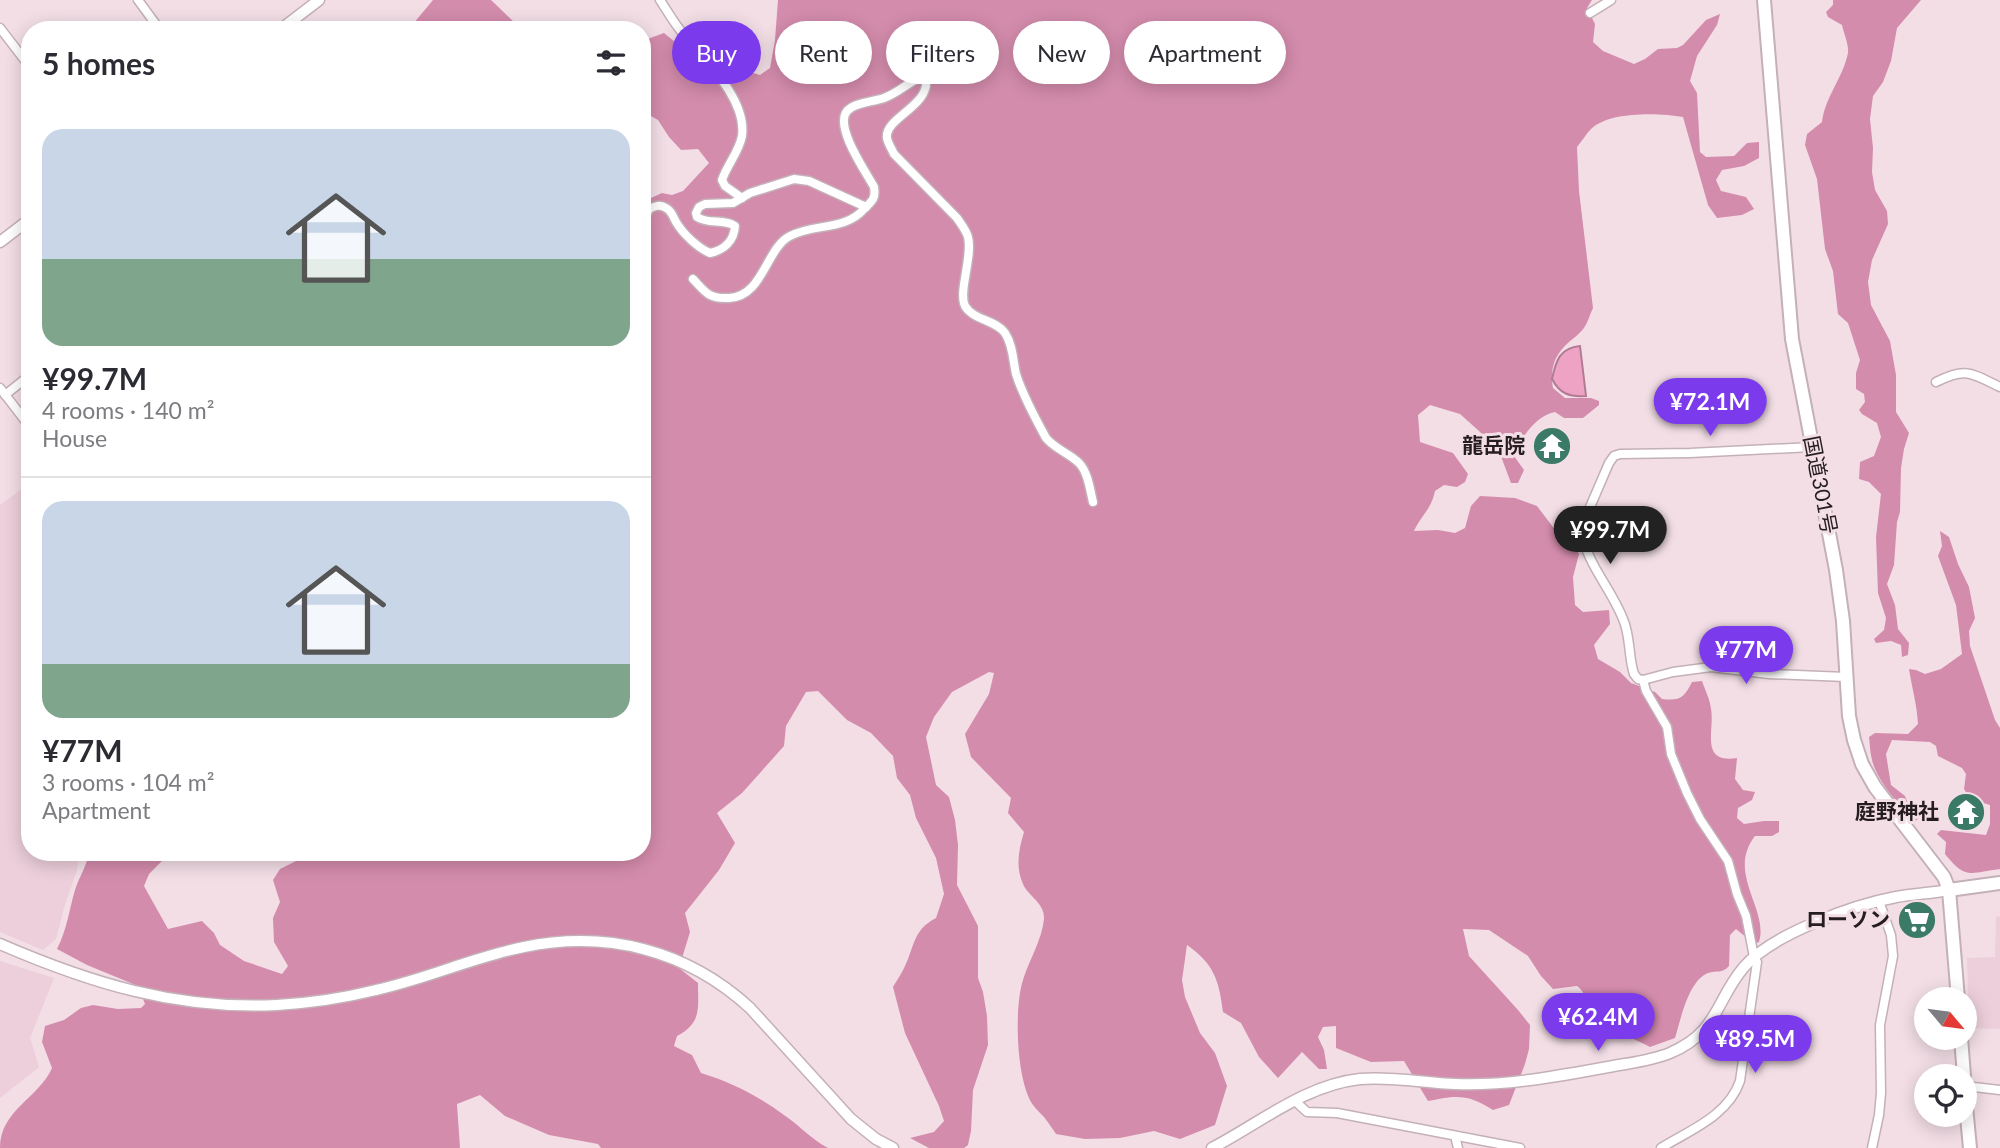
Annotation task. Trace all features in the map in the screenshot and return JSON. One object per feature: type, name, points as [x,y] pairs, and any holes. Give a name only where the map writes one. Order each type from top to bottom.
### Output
[{"type":"main road","name":"国道301号","points":[[1764,0],[1791,339],[1836,570],[1843,621],[1849,716],[1862,764],[1875,787],[1944,877],[1949,890]]},
{"type":"main road","points":[[1957,987],[1949,890],[2000,883]]},
{"type":"main road","points":[[1966,1127],[1967,1147]]},
{"type":"street","points":[[138,0],[153,21]]},
{"type":"street","points":[[292,21],[319,0]]},
{"type":"street","points":[[660,0],[683,33],[718,74],[740,114],[743,128],[741,140],[722,180],[725,186],[742,198]]},
{"type":"street","points":[[1590,13],[1611,0]]},
{"type":"street","points":[[0,28],[21,55]]},
{"type":"street","points":[[693,279],[715,299],[738,298],[746,294],[786,238],[855,219],[873,201],[874,187],[848,141],[844,118],[848,111],[857,105],[885,98],[922,76],[927,85],[924,91],[916,104],[887,133],[887,141],[894,153],[957,218],[968,236],[970,255],[963,293],[964,305],[972,313],[1003,331],[1009,342],[1017,377],[1046,438],[1052,446],[1080,463],[1086,474],[1093,502]]},
{"type":"street","points":[[651,208],[657,205],[666,208],[683,231],[710,253],[726,246],[735,226],[729,222],[697,218],[699,206],[705,204],[733,204],[750,193],[794,179],[809,181],[866,206]]},
{"type":"street","points":[[0,242],[21,228]]},
{"type":"street","points":[[1936,382],[1959,372],[1972,373],[2000,387]]},
{"type":"street","points":[[21,380],[2,391],[21,415]]},
{"type":"street","points":[[1812,447],[1614,456],[1584,518],[1582,537],[1595,569],[1625,621],[1634,674],[1638,679],[1643,681],[1673,671],[1711,667],[1769,674],[1846,677]]},
{"type":"street","points":[[1643,681],[1667,727],[1671,754],[1687,793],[1700,819],[1728,861],[1746,916],[1757,962],[1737,1090],[1722,1110],[1661,1148]]},
{"type":"street","points":[[1212,1148],[1295,1101],[1324,1088],[1360,1079],[1486,1085],[1592,1070],[1667,1054],[1698,1037],[1720,1008],[1744,967],[1772,942],[1841,913],[1880,901],[1949,890]]},
{"type":"street","points":[[1872,1148],[1881,1093],[1880,1024],[1893,956],[1891,935],[1880,901]]},
{"type":"street","points":[[0,944],[62,970],[102,983],[190,1002],[233,1005],[275,1005],[325,1000],[378,990],[522,947],[554,942],[597,941],[634,946],[690,966],[732,992],[851,1119],[876,1143],[893,1148]]},
{"type":"street","points":[[1977,1087],[2000,1090]]},
{"type":"street","points":[[1295,1101],[1307,1112],[1337,1113],[1520,1148]]},
{"type":"street","points":[[1455,1136],[1458,1148]]},
{"type":"shaded area","points":[[433,0],[491,0],[513,21],[416,21]]},
{"type":"shaded area","points":[[778,0],[1592,0],[1587,8],[1595,24],[1593,42],[1603,51],[1634,64],[1658,49],[1683,45],[1706,20],[1720,14],[1717,25],[1697,56],[1690,81],[1697,93],[1700,152],[1706,157],[1734,156],[1747,143],[1759,142],[1759,158],[1744,166],[1722,170],[1716,180],[1721,191],[1746,197],[1754,209],[1742,215],[1717,218],[1708,205],[1683,117],[1648,114],[1622,116],[1599,123],[1577,147],[1579,191],[1593,308],[1584,328],[1557,356],[1552,377],[1553,388],[1565,398],[1591,398],[1599,401],[1599,405],[1583,418],[1564,418],[1555,412],[1535,423],[1514,456],[1524,470],[1518,483],[1511,483],[1499,451],[1460,414],[1430,405],[1418,415],[1420,442],[1453,453],[1468,474],[1465,482],[1457,487],[1444,485],[1435,491],[1414,531],[1438,530],[1455,533],[1465,528],[1471,506],[1480,496],[1515,498],[1537,506],[1556,531],[1569,538],[1579,554],[1573,577],[1575,605],[1583,612],[1609,610],[1610,624],[1594,645],[1598,659],[1620,672],[1631,683],[1655,692],[1662,699],[1681,697],[1692,682],[1702,681],[1712,717],[1713,751],[1717,756],[1737,758],[1735,779],[1743,790],[1755,792],[1752,800],[1738,808],[1737,818],[1744,824],[1779,821],[1779,832],[1772,836],[1755,836],[1747,850],[1746,877],[1759,917],[1759,942],[1751,945],[1736,929],[1730,935],[1729,966],[1724,970],[1708,973],[1695,984],[1686,1001],[1675,1038],[1650,1047],[1613,1028],[1590,1010],[1583,992],[1577,986],[1553,989],[1528,956],[1489,930],[1463,929],[1469,956],[1530,1025],[1529,1049],[1509,1105],[1493,1110],[1462,1097],[1428,1101],[1404,1061],[1371,1062],[1336,1048],[1336,1026],[1323,1027],[1318,1037],[1324,1050],[1327,1069],[1319,1069],[1302,1052],[1278,1078],[1259,1057],[1241,1023],[1223,1012],[1214,974],[1203,959],[1187,945],[1182,980],[1185,997],[1200,1033],[1215,1053],[1227,1086],[1215,1125],[1180,1139],[1154,1131],[1120,1138],[1085,1139],[1056,1134],[1027,1094],[1018,1044],[1020,992],[1041,935],[1044,913],[1025,888],[1019,871],[1024,832],[1008,813],[1011,798],[971,757],[965,734],[989,694],[994,673],[989,672],[952,692],[934,717],[926,737],[936,785],[949,797],[955,820],[958,845],[957,885],[978,926],[978,978],[987,1016],[988,1045],[973,1090],[971,1131],[968,1145],[964,1148],[929,1148],[910,1138],[934,1132],[944,1121],[905,1033],[893,987],[904,969],[919,933],[936,918],[944,894],[936,858],[916,818],[910,795],[897,778],[893,756],[871,733],[847,720],[818,691],[806,692],[786,726],[784,746],[742,793],[717,813],[735,843],[719,870],[685,913],[690,932],[679,968],[698,983],[698,1007],[695,1020],[677,1036],[674,1046],[692,1055],[701,1073],[754,1096],[828,1148],[601,1148],[598,1144],[549,1135],[505,1116],[480,1095],[457,1104],[460,1148],[0,1148],[6,1124],[52,1068],[42,1042],[45,1026],[64,1020],[81,1008],[93,1005],[118,1009],[141,1008],[145,1004],[138,986],[57,949],[66,927],[75,890],[87,861],[162,861],[149,874],[144,886],[168,929],[202,921],[214,933],[220,945],[244,961],[282,974],[288,966],[274,942],[273,918],[280,902],[273,880],[280,869],[296,861],[651,861],[651,198],[662,193],[672,195],[683,191],[709,163],[698,149],[681,150],[658,120],[651,116],[651,38],[664,33],[672,40],[672,84],[761,84],[761,74],[770,68],[775,40],[775,84],[872,84],[872,21],[776,21]]},
{"type":"shaded area","points":[[1833,0],[1921,0],[1897,28],[1891,61],[1883,82],[1873,96],[1870,119],[1875,190],[1887,211],[1888,224],[1872,260],[1868,282],[1871,305],[1890,341],[1896,375],[1896,412],[1909,433],[1901,468],[1900,512],[1894,565],[1887,584],[1895,605],[1898,629],[1909,643],[1908,655],[1902,657],[1901,645],[1891,641],[1876,643],[1874,639],[1884,630],[1886,618],[1878,593],[1876,537],[1881,494],[1869,482],[1859,479],[1860,462],[1874,456],[1881,437],[1877,423],[1859,410],[1865,402],[1864,394],[1856,389],[1856,373],[1860,360],[1848,323],[1838,314],[1833,271],[1825,249],[1817,179],[1805,145],[1807,134],[1822,122],[1848,53],[1842,25],[1828,17],[1826,12],[1833,5]]},
{"type":"shaded area","points":[[1580,346],[1586,396],[1566,394],[1552,379],[1555,366],[1563,352]]},
{"type":"shaded area","points":[[21,490],[21,861],[78,861],[56,939],[43,950],[0,932],[0,505]]},
{"type":"shaded area","points":[[1940,531],[1949,537],[1969,587],[1975,618],[1969,631],[1970,646],[2000,728],[2000,869],[1975,873],[1963,871],[1952,862],[1945,854],[1946,842],[1937,834],[1941,830],[1986,835],[1990,824],[1990,805],[1970,799],[1964,789],[1966,774],[1962,768],[1938,756],[1936,746],[1930,742],[1892,740],[1886,754],[1891,785],[1905,796],[1911,812],[1919,818],[1914,822],[1879,777],[1870,749],[1869,737],[1875,733],[1908,734],[1918,724],[1909,669],[1925,674],[1941,669],[1962,654],[1956,605],[1938,556],[1942,546]]},
{"type":"shaded area","points":[[2000,916],[2000,1029],[1978,1028],[1978,987],[1968,987],[1967,958],[1995,957],[1996,917]]},
{"type":"shaded area","points":[[0,961],[54,978],[30,1038],[39,1067],[0,1098]]},
{"type":"place","name":"龍岳院","points":[[1552,446]]},
{"type":"place","name":"庭野神社","points":[[1966,812]]},
{"type":"place","name":"ローソン","points":[[1917,920]]}]
